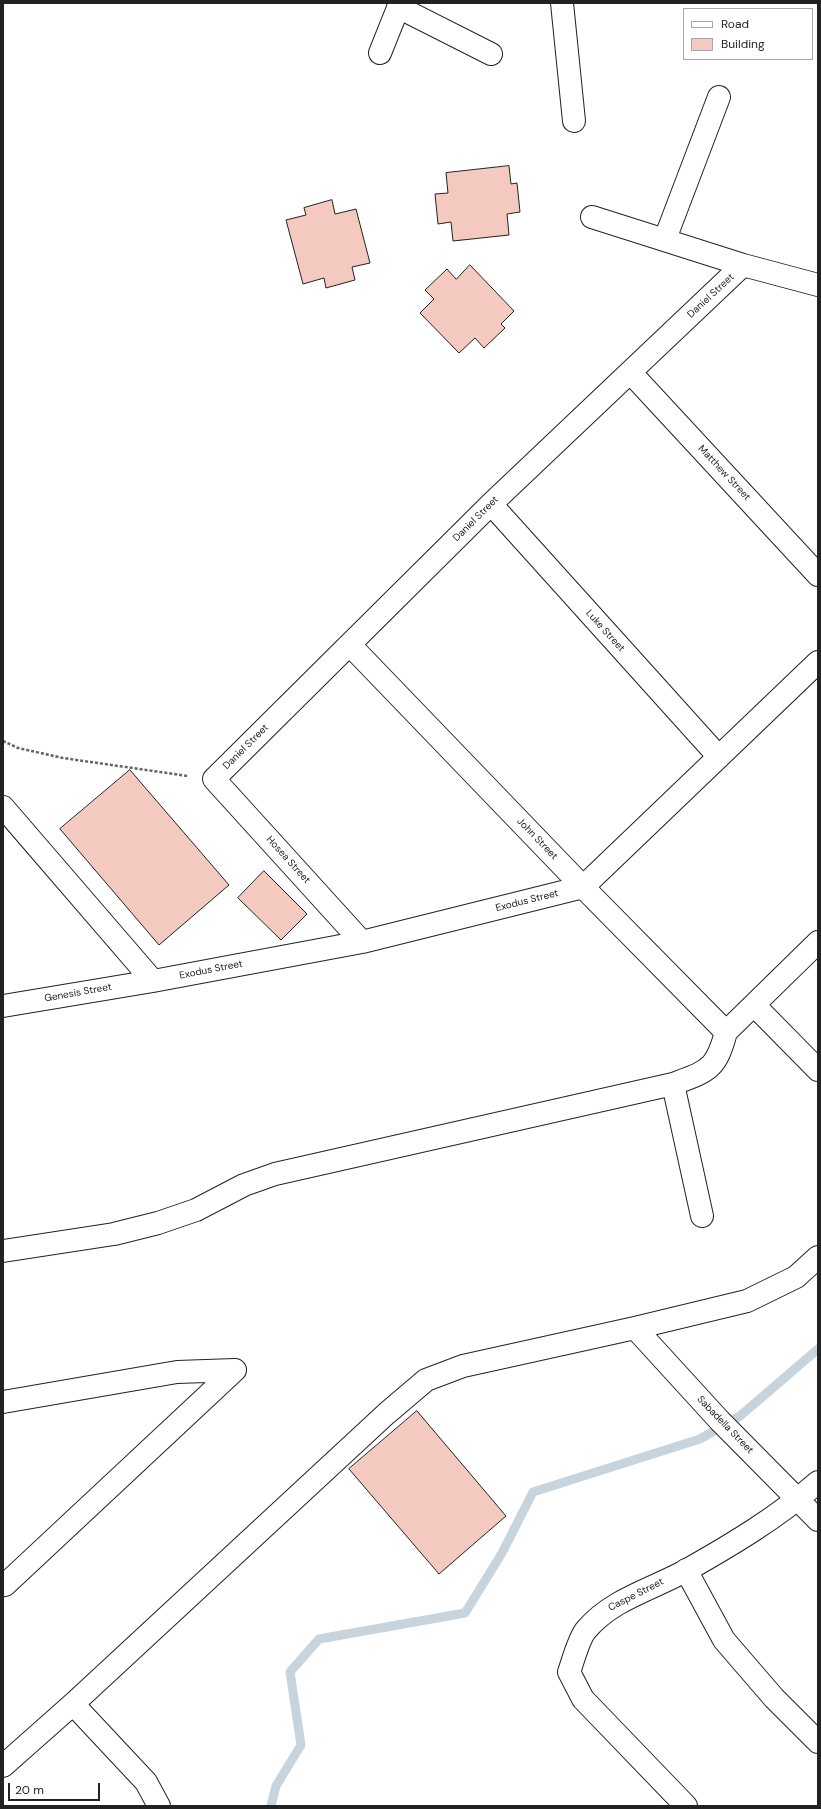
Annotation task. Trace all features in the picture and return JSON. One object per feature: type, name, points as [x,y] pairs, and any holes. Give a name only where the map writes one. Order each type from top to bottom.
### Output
[{"type":"street","points":[[562,3],[574,121]]},
{"type":"street","points":[[380,53],[399,5],[490,54]]},
{"type":"street","points":[[664,239],[719,97]]},
{"type":"street","points":[[592,217],[743,265],[818,285]]},
{"type":"street","name":"Daniel Street","points":[[214,779],[491,504],[743,265]]},
{"type":"street","name":"Matthew Street","points":[[630,372],[818,575]]},
{"type":"street","name":"Luke Street","points":[[491,504],[719,757]]},
{"type":"street","name":"John Street","points":[[350,645],[583,887],[726,1032]]},
{"type":"street","name":"Exodus Street","points":[[153,981],[362,942],[583,887],[818,662]]},
{"type":"street","name":"Hosea Street","points":[[214,779],[362,942]]},
{"type":"street","points":[[3,807],[153,981]]},
{"type":"street","points":[[3,1251],[114,1234],[158,1223],[196,1210],[244,1185],[275,1174],[673,1084],[698,1075],[711,1066],[720,1052],[726,1032],[818,942]]},
{"type":"street","name":"Genesis Street","points":[[3,1006],[153,981]]},
{"type":"street","points":[[754,1005],[818,1070]]},
{"type":"street","points":[[673,1084],[702,1216]]},
{"type":"street","points":[[3,1766],[74,1704],[386,1414],[426,1380],[463,1366],[635,1328],[747,1301],[796,1277],[818,1257]]},
{"type":"street","name":"Sabadella Street","points":[[635,1328],[720,1421],[818,1520]]},
{"type":"street","points":[[3,1402],[177,1372],[235,1370],[5,1585],[3,1584]]},
{"type":"street","name":"Caspe Street","points":[[686,1806],[583,1699],[569,1672],[585,1631],[607,1609],[686,1570],[755,1530],[798,1499],[818,1482]]},
{"type":"street","points":[[686,1570],[724,1640],[774,1698],[818,1742]]},
{"type":"street","points":[[74,1704],[146,1782],[159,1806]]},
{"type":"path","points":[[3,741],[18,748],[62,758],[214,779]]},
{"type":"building","points":[[509,166],[511,184],[517,183],[520,212],[507,214],[509,235],[453,241],[451,222],[438,224],[435,194],[448,193],[446,173]]},
{"type":"building","points":[[332,200],[335,214],[356,209],[370,263],[352,267],[355,280],[326,288],[324,278],[303,284],[286,220],[306,215],[304,208]]},
{"type":"building","points":[[470,265],[514,311],[501,324],[505,328],[484,348],[475,338],[459,353],[420,313],[434,299],[425,290],[447,269],[456,279]]},
{"type":"building","points":[[130,770],[229,885],[159,945],[60,829]]},
{"type":"building","points":[[264,871],[307,914],[281,940],[238,898]]},
{"type":"building","points":[[417,1411],[506,1516],[439,1574],[349,1469]]},
{"type":"waterway","points":[[271,1806],[276,1786],[301,1745],[290,1672],[319,1639],[465,1613],[502,1553],[533,1492],[700,1439],[740,1416],[818,1349]]}]
